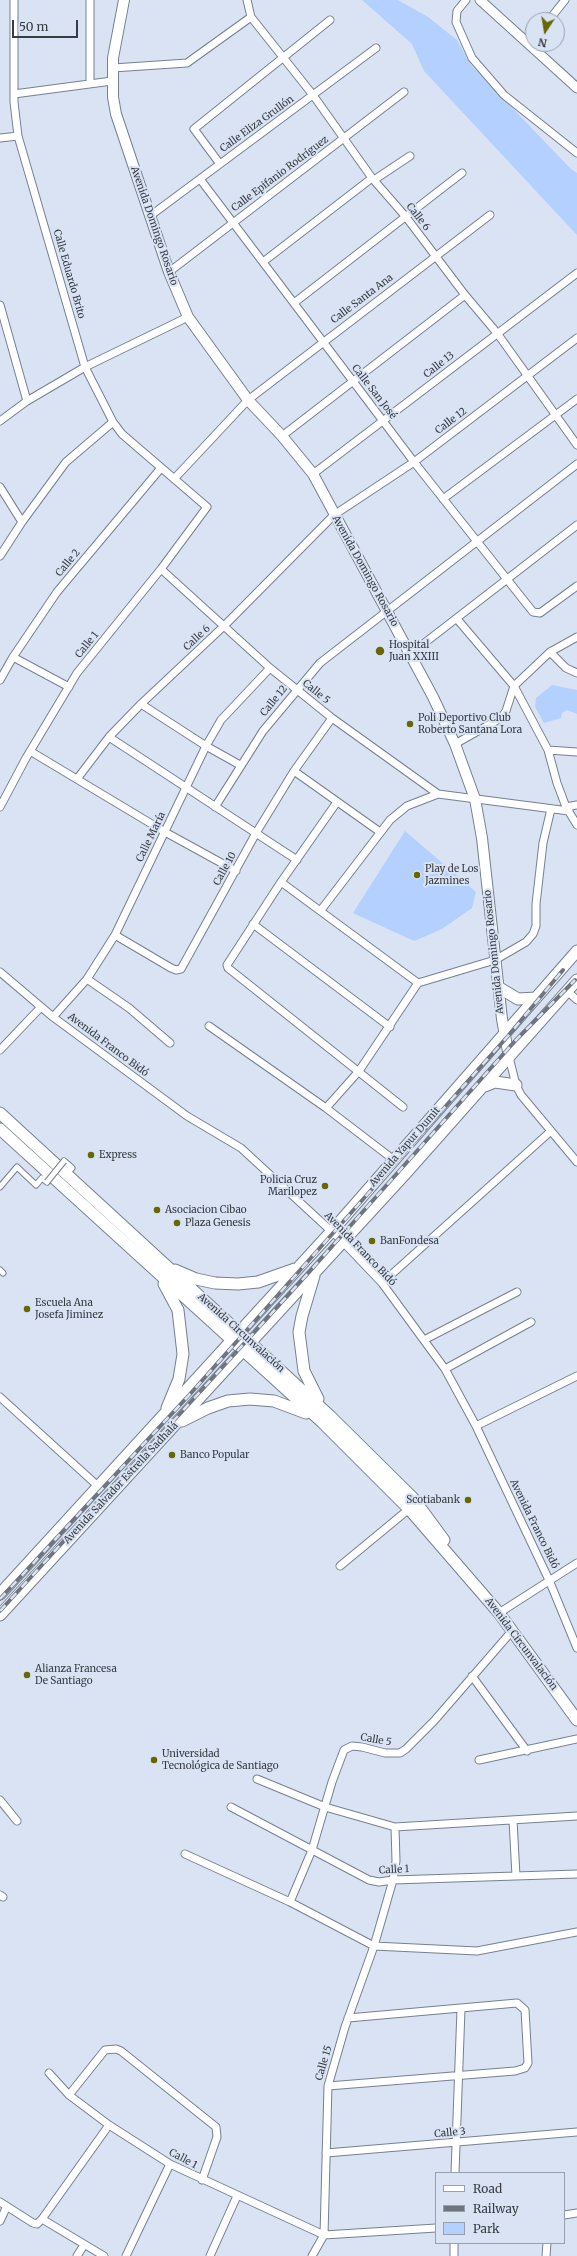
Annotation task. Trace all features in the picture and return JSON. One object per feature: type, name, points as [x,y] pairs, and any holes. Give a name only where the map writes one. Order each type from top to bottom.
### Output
[{"type":"main road","name":"Avenida Domingo Rosario","points":[[124,0],[112,81],[116,114],[169,272],[188,317],[248,400],[282,436],[313,474],[387,610],[409,655],[433,697],[455,744],[475,799],[482,838],[498,987],[504,1035],[509,1057]]},
{"type":"main road","name":"Avenida Yapur Dumit","points":[[232,1342],[331,1232],[577,951]]},
{"type":"main road","name":"Avenida Yapur Dumit","points":[[242,1351],[481,1089],[577,980]]},
{"type":"main road","points":[[498,987],[518,998],[536,998]]},
{"type":"main road","points":[[481,1089],[495,1082],[516,1085]]},
{"type":"main road","name":"Avenida Circunvalación","points":[[0,1112],[67,1174],[232,1342],[326,1419],[412,1498],[434,1524],[464,1570]]},
{"type":"main road","name":"Avenida Circunvalación","points":[[0,1129],[160,1268],[251,1341],[326,1419],[464,1570],[499,1613],[577,1720]]},
{"type":"main road","points":[[160,1268],[215,1283],[238,1284],[279,1276],[299,1267]]},
{"type":"main road","points":[[160,1268],[178,1310],[183,1354],[179,1379],[161,1420]]},
{"type":"main road","points":[[314,1273],[302,1316],[300,1351],[304,1371],[326,1419]]},
{"type":"main road","name":"Avenida Salvador Estrella Sadhalá","points":[[0,1594],[232,1342]]},
{"type":"main road","name":"Avenida Salvador Estrella Sadhalá","points":[[0,1615],[242,1351]]},
{"type":"main road","points":[[172,1428],[208,1408],[228,1401],[250,1399],[274,1401],[326,1419]]},
{"type":"street","name":"Calle Eduardo Brito","points":[[14,0],[14,94],[18,136],[85,366],[113,422],[122,434],[207,507]]},
{"type":"street","points":[[90,0],[90,84]]},
{"type":"street","points":[[113,68],[188,63],[250,17],[247,0]]},
{"type":"street","points":[[466,0],[457,11],[456,22],[472,58],[504,95],[577,153]]},
{"type":"street","points":[[480,0],[525,37]]},
{"type":"street","points":[[555,12],[565,0]]},
{"type":"street","name":"Calle 6","points":[[250,17],[284,57],[313,95],[373,179],[406,217],[465,295],[497,333],[577,445]]},
{"type":"street","points":[[220,164],[194,129],[330,20]]},
{"type":"street","name":"Calle Eliza Grullón","points":[[150,216],[376,48]]},
{"type":"street","points":[[541,52],[577,88]]},
{"type":"street","points":[[14,94],[112,81]]},
{"type":"street","name":"Calle Epifanio Rodríguez","points":[[169,272],[404,92]]},
{"type":"street","points":[[0,138],[18,136]]},
{"type":"street","points":[[264,262],[373,179],[410,156]]},
{"type":"street","points":[[294,303],[462,173]]},
{"type":"street","name":"Calle San José","points":[[200,179],[322,341],[384,420],[414,462],[506,581],[533,612],[537,614],[540,613],[577,586]]},
{"type":"street","name":"Calle Santa Ana","points":[[174,478],[248,400],[322,341],[490,215]]},
{"type":"street","name":"Calle 13","points":[[313,474],[577,273]]},
{"type":"street","points":[[282,436],[465,295]]},
{"type":"street","points":[[0,305],[27,401]]},
{"type":"street","points":[[0,421],[27,401],[85,366],[188,317]]},
{"type":"street","name":"Calle 12","points":[[334,515],[414,462],[577,338]]},
{"type":"street","points":[[443,499],[577,399]]},
{"type":"street","points":[[0,556],[22,522],[66,462],[113,422]]},
{"type":"street","name":"Calle 12","points":[[215,807],[240,765],[263,731],[296,689],[320,663],[387,610],[477,543],[577,464]]},
{"type":"street","name":"Calle 2","points":[[0,680],[13,657],[57,592],[161,468]]},
{"type":"street","points":[[0,487],[22,522]]},
{"type":"street","name":"Calle 1","points":[[0,807],[30,751],[77,674],[207,507]]},
{"type":"street","name":"Calle 6","points":[[77,779],[109,737],[141,704],[225,625],[334,515]]},
{"type":"street","points":[[409,655],[458,619],[577,525]]},
{"type":"street","name":"Calle 5","points":[[161,568],[225,625],[270,668],[332,718],[438,794],[551,810],[567,809],[577,805]]},
{"type":"street","points":[[458,619],[514,686],[548,750],[557,783],[567,809],[577,825]]},
{"type":"street","points":[[455,744],[501,718],[506,711],[514,686],[550,652],[577,637]]},
{"type":"street","points":[[550,652],[566,668],[577,673]]},
{"type":"street","points":[[13,657],[69,687]]},
{"type":"street","name":"Calle María","points":[[53,1017],[87,979],[115,935],[206,746],[221,720],[270,668]]},
{"type":"street","points":[[141,704],[206,746],[240,765]]},
{"type":"street","name":"Calle 10","points":[[115,935],[171,968],[176,970],[181,969],[236,872],[256,833],[294,771],[332,718]]},
{"type":"street","points":[[109,737],[297,860]]},
{"type":"street","points":[[548,750],[577,752]]},
{"type":"street","points":[[30,751],[165,832],[236,872]]},
{"type":"street","points":[[294,771],[380,832]]},
{"type":"street","points":[[321,910],[390,820],[407,806],[438,794]]},
{"type":"street","points":[[338,802],[227,961],[228,968],[403,1107]]},
{"type":"street","points":[[326,1108],[359,1071],[390,1027],[418,983],[495,960],[526,942],[533,934],[536,926],[536,904],[543,843],[551,810]]},
{"type":"street","points":[[281,882],[418,983]]},
{"type":"street","points":[[252,924],[390,1027]]},
{"type":"street","name":"Avenida Franco Bidó","points":[[0,972],[41,1008],[187,1116],[241,1148],[342,1242],[382,1283],[445,1369],[476,1426],[550,1580],[577,1648]]},
{"type":"street","points":[[87,979],[129,1008],[170,1043]]},
{"type":"street","points":[[567,991],[577,1000]]},
{"type":"street","points":[[0,1050],[41,1008]]},
{"type":"street","points":[[209,1026],[326,1108],[394,1160]]},
{"type":"street","name":"Avenida Domingo Rosario","points":[[509,1057],[516,1085],[521,1095],[577,1162]]},
{"type":"street","points":[[382,1283],[551,1131]]},
{"type":"street","points":[[0,1187],[17,1167],[36,1185],[42,1178],[47,1182],[64,1161],[72,1168],[67,1174]]},
{"type":"street","points":[[424,1340],[517,1292]]},
{"type":"street","points":[[445,1369],[531,1322]]},
{"type":"street","points":[[476,1426],[577,1376]]},
{"type":"street","points":[[0,1397],[99,1487]]},
{"type":"street","points":[[340,1566],[409,1509]]},
{"type":"street","points":[[499,1613],[577,1563]]},
{"type":"street","name":"Calle 5","points":[[290,1902],[312,1850],[344,1750],[352,1746],[362,1746],[385,1753],[400,1753],[406,1749],[512,1631]]},
{"type":"street","points":[[472,1676],[527,1751]]},
{"type":"street","points":[[479,1760],[577,1740]]},
{"type":"street","points":[[257,1779],[325,1807],[394,1827],[577,1816]]},
{"type":"street","points":[[0,1800],[17,1821]]},
{"type":"street","name":"Calle 1","points":[[231,1807],[369,1880],[379,1882],[393,1880],[577,1874]]},
{"type":"street","points":[[513,1820],[516,1876]]},
{"type":"street","points":[[393,1880],[396,1861],[394,1827]]},
{"type":"street","points":[[185,1854],[290,1902],[374,1946],[477,1951],[577,1932]]},
{"type":"street","name":"Calle 15","points":[[312,2256],[324,2235],[328,2086],[348,2018],[374,1946],[393,1880]]},
{"type":"street","points":[[328,2086],[459,2074],[515,2071],[525,2068],[530,2058],[525,2010],[517,2003],[348,2018]]},
{"type":"street","points":[[455,2172],[461,2009]]},
{"type":"street","points":[[69,2095],[102,2053],[110,2049],[121,2051],[216,2127],[217,2137],[202,2180]]},
{"type":"street","name":"Calle 1","points":[[49,2073],[69,2095],[109,2125],[170,2164],[324,2235]]},
{"type":"street","points":[[0,2202],[6,2208],[37,2224],[109,2125]]},
{"type":"street","name":"Calle 3","points":[[326,2153],[577,2132]]},
{"type":"street","points":[[126,2256],[170,2164]]},
{"type":"street","points":[[210,2256],[237,2196]]},
{"type":"street","points":[[0,2221],[6,2208]]},
{"type":"street","points":[[565,2215],[577,2213]]},
{"type":"street","points":[[42,2219],[104,2256]]},
{"type":"street","points":[[324,2235],[435,2228]]},
{"type":"street","points":[[454,2244],[454,2256]]},
{"type":"street","points":[[546,2256],[547,2244]]},
{"type":"street","points":[[77,2256],[84,2245]]},
{"type":"green space","points":[[362,0],[398,0],[428,17],[457,40],[470,64],[571,169],[577,173],[577,235],[424,71],[412,44]]},
{"type":"green space","points":[[552,685],[577,690],[577,714],[567,710],[562,713],[561,718],[544,723],[535,707],[536,698]]},
{"type":"green space","name":"Play de Los Jazmines","points":[[405,831],[476,892],[472,908],[442,929],[414,941],[353,913]]},
{"type":"railway","points":[[0,1599],[191,1393],[508,1036],[563,970]]},
{"type":"railway","points":[[0,1611],[302,1280],[515,1041],[575,980]]},
{"type":"place","name":"Hospital Juan XXIII","points":[[380,651]]},
{"type":"place","name":"Poli Deportivo Club Roberto Santana Lora","points":[[410,724]]},
{"type":"place","name":"Play de Los Jazmines","points":[[417,875]]},
{"type":"place","name":"Express","points":[[91,1155]]},
{"type":"place","name":"Policia Cruz Marilopez","points":[[325,1186]]},
{"type":"place","name":"Asociacion Cibao","points":[[157,1210]]},
{"type":"place","name":"Plaza Genesis","points":[[177,1223]]},
{"type":"place","name":"BanFondesa","points":[[372,1241]]},
{"type":"place","name":"Escuela Ana Josefa Jiminez","points":[[27,1309]]},
{"type":"place","name":"Banco Popular","points":[[172,1455]]},
{"type":"place","name":"Scotiabank","points":[[468,1500]]},
{"type":"place","name":"Alianza Francesa De Santiago","points":[[27,1675]]},
{"type":"place","name":"Universidad Tecnológica de Santiago","points":[[154,1760]]}]
